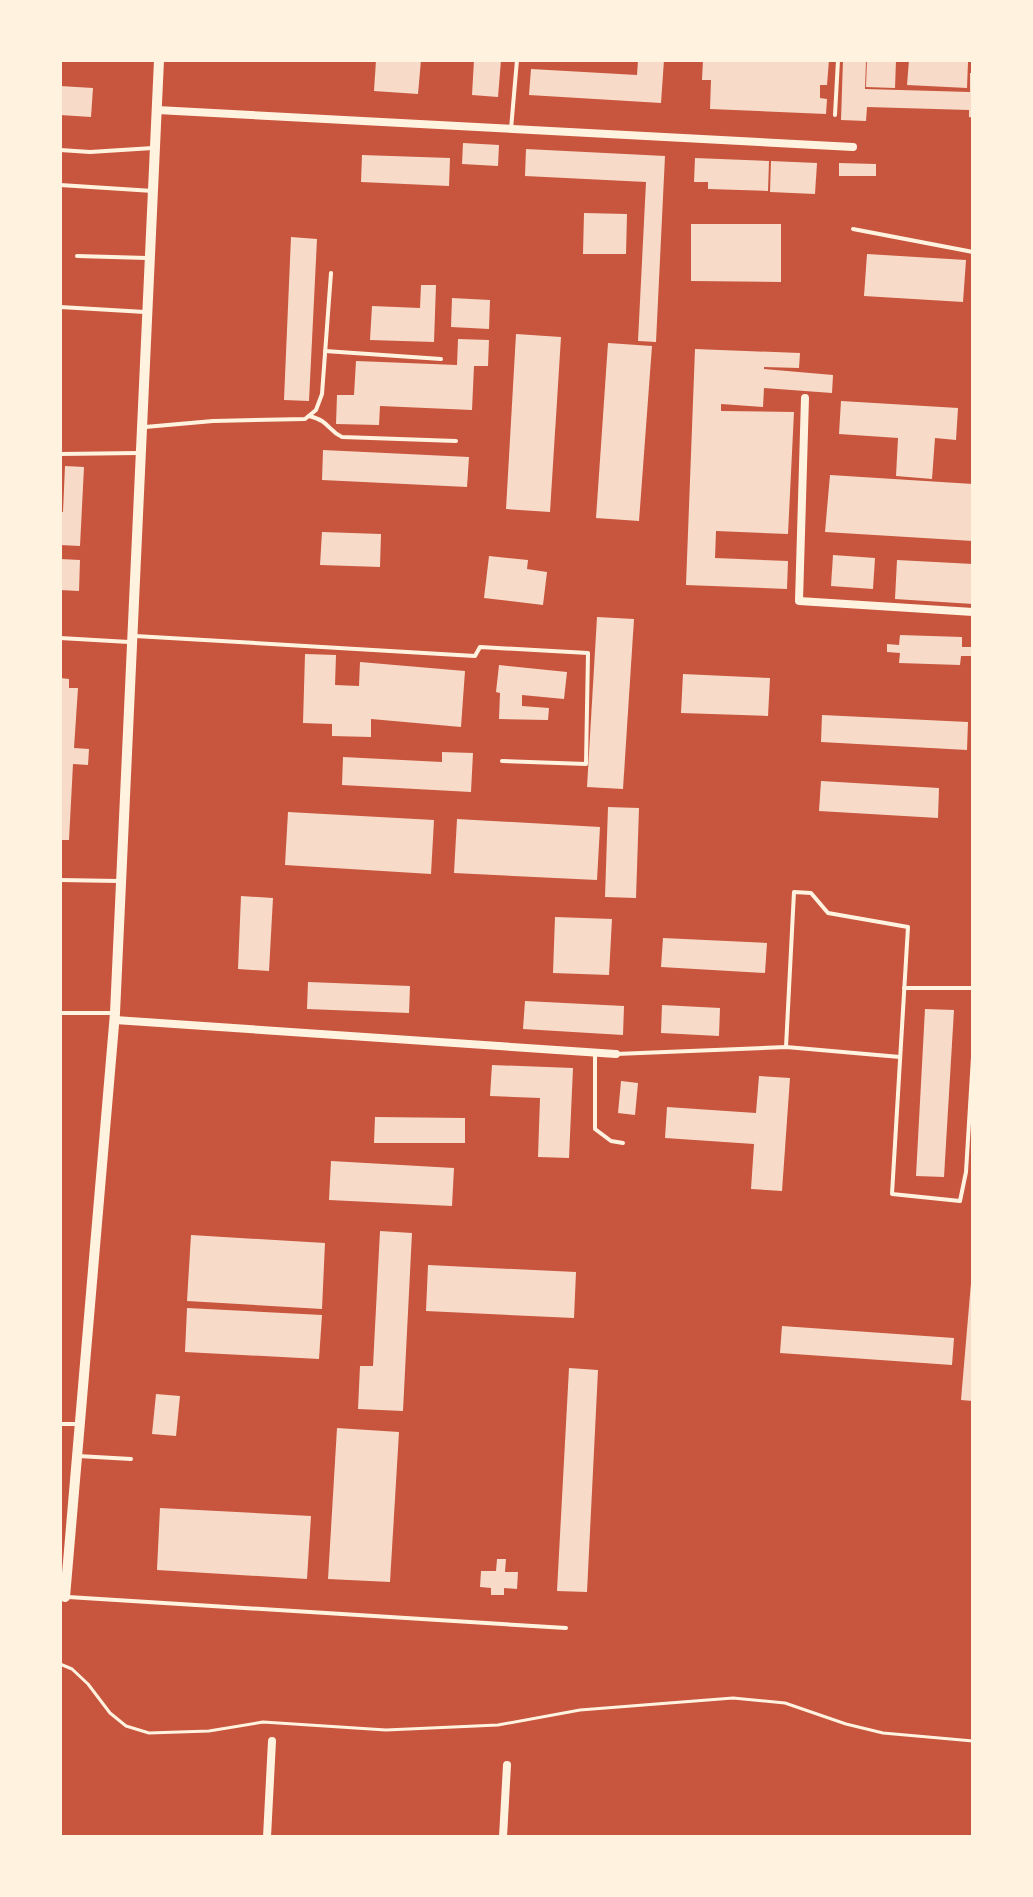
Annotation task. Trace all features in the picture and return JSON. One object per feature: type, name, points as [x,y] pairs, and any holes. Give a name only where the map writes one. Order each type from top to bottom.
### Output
[{"type":"street","points":[[63,1596],[81,1424],[115,1017],[159,60]]},
{"type":"street","points":[[157,110],[853,147]]},
{"type":"street","points":[[805,398],[799,601],[973,612]]},
{"type":"street","points":[[115,1017],[616,1054]]},
{"type":"street","points":[[267,1837],[272,1741]]},
{"type":"street","points":[[503,1837],[507,1765]]},
{"type":"lane","points":[[511,129],[517,60]]},
{"type":"lane","points":[[835,115],[838,60]]},
{"type":"lane","points":[[60,150],[90,152],[155,148]]},
{"type":"lane","points":[[60,185],[153,191]]},
{"type":"lane","points":[[853,229],[973,252]]},
{"type":"lane","points":[[77,256],[150,258]]},
{"type":"lane","points":[[142,428],[213,421],[305,419],[309,416],[316,410],[322,394],[331,273]]},
{"type":"lane","points":[[60,307],[148,312]]},
{"type":"lane","points":[[325,351],[441,359]]},
{"type":"lane","points":[[309,416],[321,419],[342,437],[456,441]]},
{"type":"lane","points":[[60,454],[141,453]]},
{"type":"lane","points":[[60,638],[475,656],[480,647],[588,653],[586,764],[502,761]]},
{"type":"lane","points":[[60,880],[121,881]]},
{"type":"lane","points":[[786,1047],[794,892],[811,893],[828,913],[908,927],[892,1194],[960,1201],[966,1172],[973,1057]]},
{"type":"lane","points":[[904,988],[973,988]]},
{"type":"lane","points":[[60,1013],[115,1017]]},
{"type":"lane","points":[[616,1054],[786,1047],[900,1057]]},
{"type":"lane","points":[[595,1052],[595,1129],[611,1141],[623,1143]]},
{"type":"lane","points":[[60,1424],[81,1424]]},
{"type":"lane","points":[[78,1456],[131,1459]]},
{"type":"lane","points":[[63,1596],[566,1628]]},
{"type":"path","points":[[60,1664],[72,1669],[88,1684],[110,1713],[126,1726],[149,1733],[209,1731],[263,1722],[386,1730],[498,1725],[580,1710],[733,1698],[785,1703],[883,1733],[973,1741]]},
{"type":"building","points":[[376,60],[421,60],[418,94],[374,91]]},
{"type":"building","points":[[474,60],[501,60],[498,97],[472,95]]},
{"type":"building","points":[[638,60],[664,60],[661,103],[529,95],[531,69],[637,75]]},
{"type":"building","points":[[703,60],[829,60],[827,85],[820,85],[820,98],[827,99],[826,114],[710,109],[711,80],[702,80]]},
{"type":"building","points":[[843,60],[866,60],[865,89],[970,92],[970,73],[973,73],[973,118],[969,117],[969,110],[867,107],[866,121],[841,120]]},
{"type":"building","points":[[867,60],[896,60],[895,88],[866,87]]},
{"type":"building","points":[[909,60],[968,62],[967,88],[907,85]]},
{"type":"building","points":[[60,86],[93,88],[91,117],[60,115]]},
{"type":"building","points":[[463,143],[499,145],[498,166],[462,164]]},
{"type":"building","points":[[526,149],[665,156],[656,342],[638,341],[646,182],[525,176]]},
{"type":"building","points":[[362,155],[450,158],[449,186],[361,182]]},
{"type":"building","points":[[695,158],[769,161],[768,191],[708,189],[708,182],[694,182]]},
{"type":"building","points":[[771,161],[817,163],[815,194],[770,192]]},
{"type":"building","points":[[839,163],[876,164],[876,176],[839,176]]},
{"type":"building","points":[[584,213],[627,214],[626,254],[583,254]]},
{"type":"building","points":[[691,224],[781,224],[781,282],[691,281]]},
{"type":"building","points":[[291,237],[317,239],[309,401],[284,400]]},
{"type":"building","points":[[867,254],[966,260],[963,302],[864,296]]},
{"type":"building","points":[[421,285],[436,285],[434,342],[370,340],[372,306],[420,308]]},
{"type":"building","points":[[452,298],[490,300],[489,329],[451,327]]},
{"type":"building","points":[[516,334],[561,337],[550,512],[506,509]]},
{"type":"building","points":[[458,339],[489,340],[488,366],[474,366],[472,410],[380,406],[379,425],[336,424],[337,395],[354,395],[356,361],[457,365]]},
{"type":"building","points":[[608,343],[652,346],[639,521],[596,518]]},
{"type":"building","points":[[695,349],[800,353],[799,368],[764,369],[833,375],[832,393],[764,388],[763,407],[721,404],[721,411],[794,412],[788,534],[716,531],[715,558],[788,561],[787,589],[686,585]]},
{"type":"building","points":[[841,401],[958,408],[956,440],[935,438],[932,479],[896,476],[898,438],[839,434]]},
{"type":"building","points":[[323,450],[469,457],[467,487],[322,480]]},
{"type":"building","points":[[65,466],[84,467],[80,546],[60,545]]},
{"type":"building","points":[[830,475],[973,484],[973,541],[825,532]]},
{"type":"building","points":[[322,532],[381,534],[380,567],[320,565]]},
{"type":"building","points":[[833,555],[875,558],[873,589],[831,586]]},
{"type":"building","points":[[489,556],[528,560],[527,569],[547,572],[543,605],[484,598]]},
{"type":"building","points":[[60,559],[80,560],[79,591],[60,590]]},
{"type":"building","points":[[897,560],[973,564],[973,604],[895,599]]},
{"type":"building","points":[[597,617],[634,619],[623,789],[587,787]]},
{"type":"building","points":[[900,635],[962,637],[962,647],[973,647],[972,656],[961,656],[960,665],[899,663],[900,653],[887,652],[887,644],[899,645]]},
{"type":"building","points":[[305,654],[336,655],[335,685],[359,686],[360,662],[465,671],[461,727],[371,719],[371,737],[332,736],[332,724],[303,723]]},
{"type":"building","points":[[499,665],[567,672],[564,699],[522,695],[522,706],[549,708],[548,720],[499,719],[500,693],[496,692]]},
{"type":"building","points":[[683,674],[770,678],[768,716],[681,713]]},
{"type":"building","points":[[60,678],[69,679],[69,688],[78,688],[74,748],[89,749],[88,765],[73,764],[69,840],[60,840]]},
{"type":"building","points":[[822,715],[968,722],[967,750],[821,742]]},
{"type":"building","points":[[442,752],[473,753],[471,792],[342,785],[343,757],[442,762]]},
{"type":"building","points":[[821,781],[939,788],[938,818],[819,811]]},
{"type":"building","points":[[608,807],[639,808],[636,898],[605,897]]},
{"type":"building","points":[[288,812],[434,820],[431,874],[285,865]]},
{"type":"building","points":[[457,819],[600,827],[597,880],[454,873]]},
{"type":"building","points":[[241,896],[273,898],[269,971],[238,969]]},
{"type":"building","points":[[555,917],[612,919],[609,975],[553,973]]},
{"type":"building","points":[[663,938],[767,943],[765,973],[661,967]]},
{"type":"building","points":[[308,982],[410,986],[409,1013],[307,1009]]},
{"type":"building","points":[[525,1001],[624,1006],[623,1035],[523,1029]]},
{"type":"building","points":[[662,1005],[720,1008],[719,1036],[661,1033]]},
{"type":"building","points":[[925,1009],[954,1010],[944,1177],[916,1176]]},
{"type":"building","points":[[492,1065],[573,1068],[569,1158],[538,1157],[540,1098],[490,1096]]},
{"type":"building","points":[[759,1076],[790,1078],[782,1191],[751,1189],[754,1144],[665,1138],[667,1107],[756,1113]]},
{"type":"building","points":[[621,1081],[638,1083],[635,1115],[618,1113]]},
{"type":"building","points":[[375,1117],[465,1118],[465,1143],[374,1143]]},
{"type":"building","points":[[331,1161],[454,1168],[452,1206],[329,1200]]},
{"type":"building","points":[[380,1231],[412,1233],[403,1411],[358,1409],[360,1366],[373,1366]]},
{"type":"building","points":[[191,1235],[325,1243],[322,1309],[187,1301]]},
{"type":"building","points":[[428,1265],[576,1272],[574,1318],[426,1311]]},
{"type":"building","points":[[973,1283],[973,1401],[961,1400]]},
{"type":"building","points":[[187,1308],[322,1315],[319,1359],[185,1352]]},
{"type":"building","points":[[782,1326],[954,1338],[952,1365],[780,1353]]},
{"type":"building","points":[[569,1368],[598,1370],[587,1592],[557,1591]]},
{"type":"building","points":[[156,1394],[180,1396],[176,1436],[152,1434]]},
{"type":"building","points":[[337,1428],[399,1432],[390,1582],[328,1579]]},
{"type":"building","points":[[160,1508],[311,1516],[307,1579],[157,1570]]},
{"type":"building","points":[[497,1559],[506,1559],[505,1572],[518,1572],[517,1589],[504,1588],[504,1595],[491,1595],[491,1588],[480,1587],[481,1571],[496,1571]]}]
